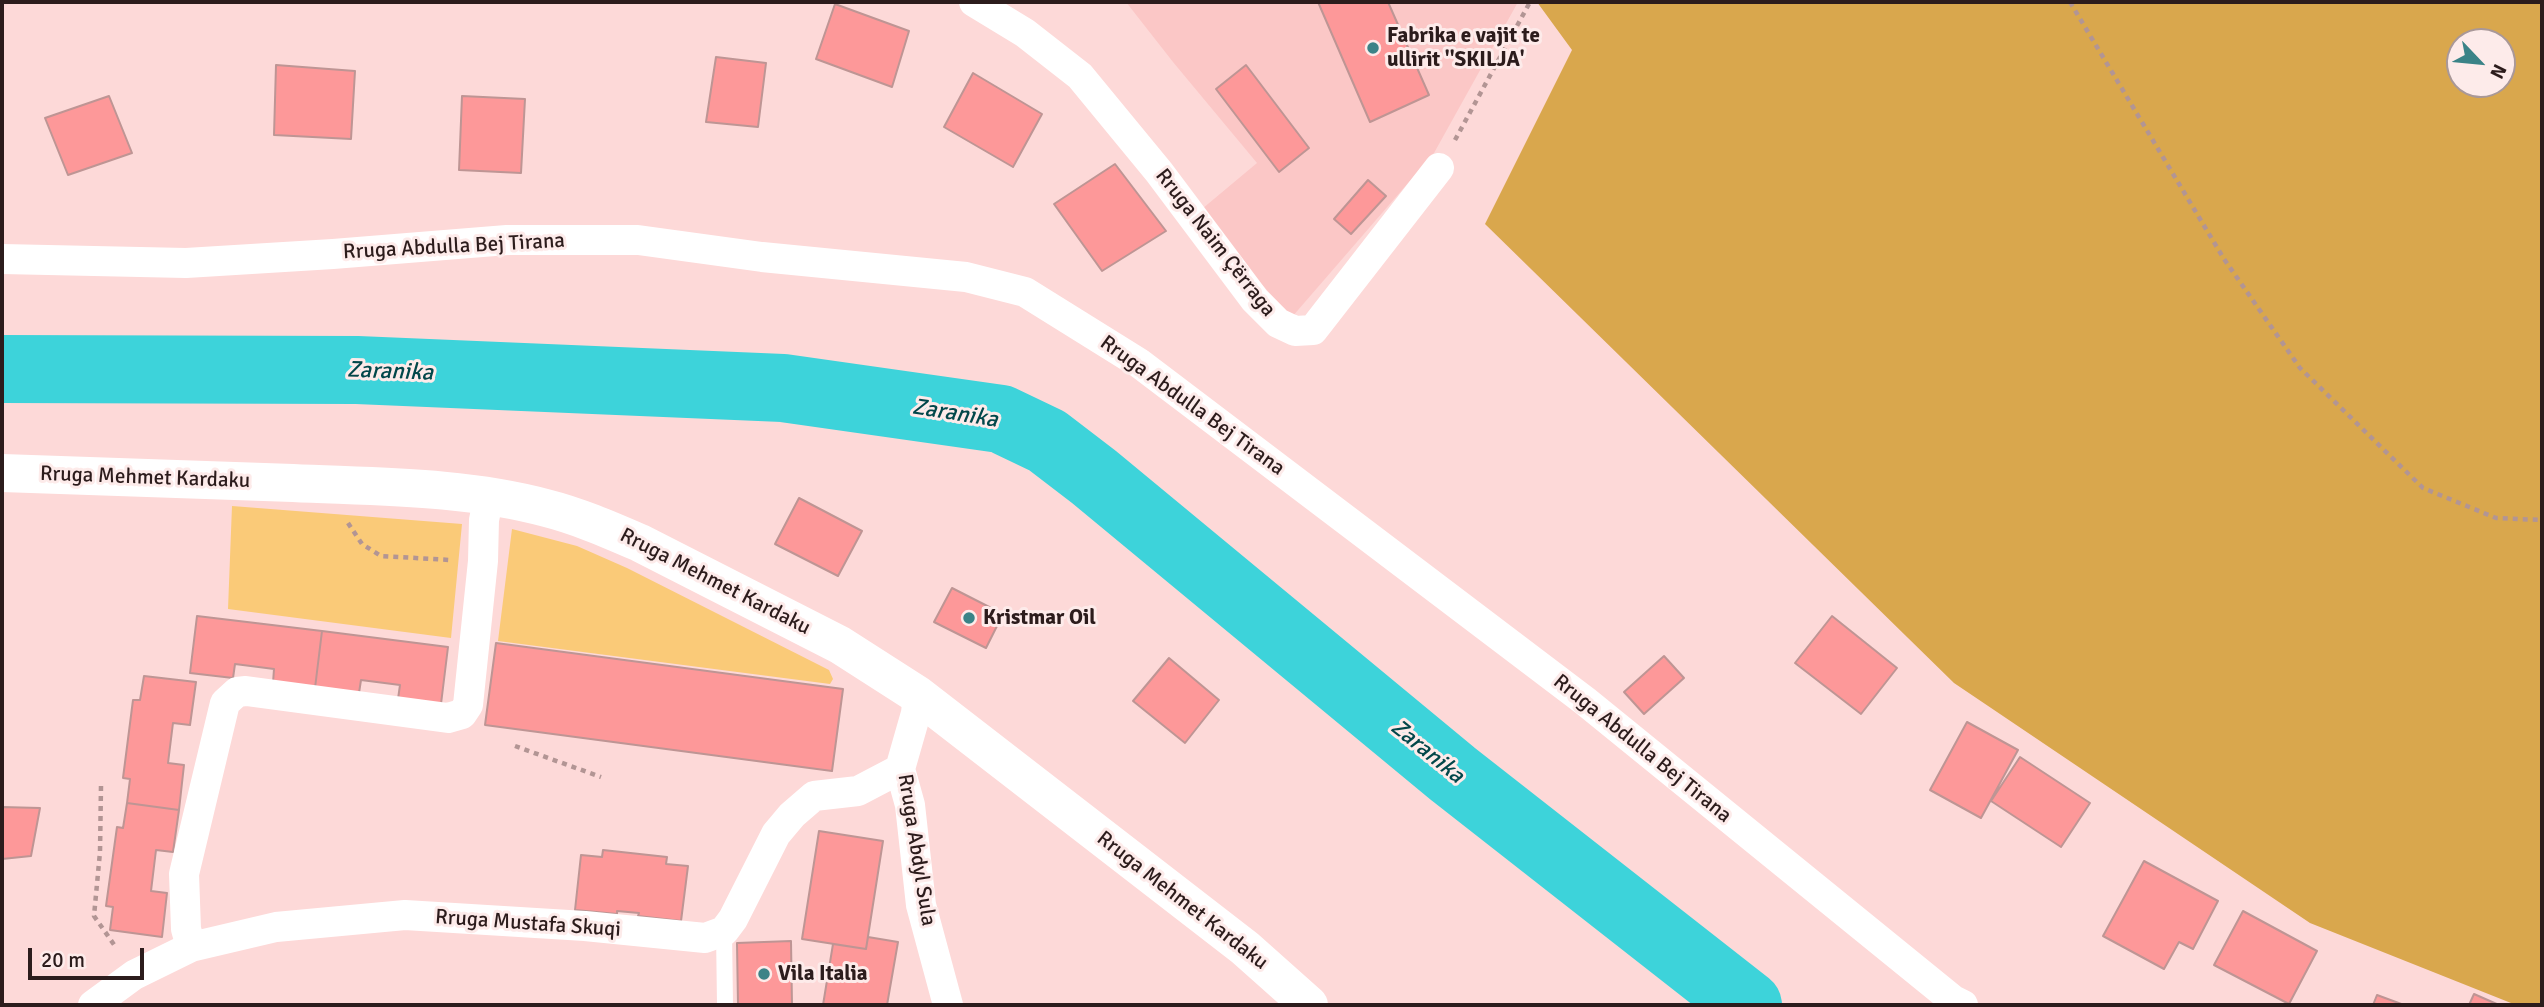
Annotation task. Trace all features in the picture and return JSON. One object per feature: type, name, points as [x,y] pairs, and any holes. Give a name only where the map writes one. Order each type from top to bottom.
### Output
[{"type":"main road","name":"Rruga Mehmet Kardaku","points":[[2,473],[429,490],[489,496],[547,508],[640,543],[840,645],[918,695],[1245,948],[1309,1005]]},
{"type":"street","name":"Rruga Naim Çërraga","points":[[974,2],[1026,33],[1080,76],[1159,172],[1255,300],[1278,323],[1295,331],[1313,330],[1439,168]]},
{"type":"street","name":"Rruga Abdulla Bej Tirana","points":[[2,259],[186,262],[507,240],[638,240],[762,257],[966,277],[1025,292],[1139,363],[1585,701],[1875,938],[1963,1005]]},
{"type":"street","points":[[191,947],[186,929],[184,874],[223,709],[230,697],[237,692],[246,691],[448,718],[460,716],[468,705],[483,561],[484,520],[489,496]]},
{"type":"street","name":"Rruga Abdyl Sula","points":[[918,695],[901,769],[910,805],[921,905],[948,1005]]},
{"type":"street","points":[[724,930],[733,919],[776,834],[792,815],[814,796],[858,791],[901,769]]},
{"type":"street","name":"Rruga Mustafa Skuqi","points":[[102,1003],[134,975],[191,947],[276,927],[405,915],[585,926],[705,938],[724,930]]},
{"type":"lane","points":[[724,930],[725,1005]]},
{"type":"path","points":[[1439,168],[1530,2]]},
{"type":"path","points":[[2070,2],[2224,259],[2300,368],[2423,488],[2497,518],[2542,520]]},
{"type":"path","points":[[342,486],[344,516],[362,544],[373,552],[396,558],[483,561]]},
{"type":"path","points":[[515,746],[601,777]]},
{"type":"path","points":[[101,786],[100,852],[94,916],[134,975]]},
{"type":"shaded area","name":"Fabrika e vajit te ullirit ''SKILJA'","points":[[1126,2],[1518,2],[1434,153],[1292,317],[1196,214],[1257,163]]},
{"type":"shaded area","points":[[1537,2],[2542,2],[2542,1005],[2516,1005],[2310,923],[1954,683],[1485,224],[1572,50]]},
{"type":"shaded area","points":[[232,506],[462,524],[451,638],[228,609]]},
{"type":"shaded area","points":[[512,529],[577,546],[627,568],[829,670],[833,679],[830,684],[498,641]]},
{"type":"building","name":"Fabrika e vajit te ullirit ''SKILJA'","points":[[1318,2],[1388,2],[1429,95],[1370,122]]},
{"type":"building","points":[[835,4],[909,31],[892,87],[816,59]]},
{"type":"building","points":[[716,57],[766,63],[758,127],[706,122]]},
{"type":"building","points":[[276,65],[355,71],[351,139],[274,135]]},
{"type":"building","points":[[1246,65],[1309,148],[1279,172],[1216,89]]},
{"type":"building","points":[[973,73],[1042,114],[1013,167],[944,127]]},
{"type":"building","points":[[109,96],[132,153],[68,175],[45,118]]},
{"type":"building","points":[[462,96],[525,99],[521,173],[459,170]]},
{"type":"building","points":[[1115,164],[1166,231],[1102,271],[1054,204]]},
{"type":"building","points":[[1368,180],[1386,196],[1351,234],[1334,219]]},
{"type":"building","points":[[799,498],[862,531],[838,576],[775,544]]},
{"type":"building","name":"Kristmar Oil","points":[[952,588],[1003,614],[986,648],[934,622]]},
{"type":"building","points":[[197,616],[322,631],[315,688],[273,683],[274,669],[235,664],[233,678],[190,673]]},
{"type":"building","points":[[1832,616],[1897,668],[1861,714],[1795,663]]},
{"type":"building","points":[[322,631],[448,647],[441,704],[398,699],[400,685],[361,680],[359,693],[315,688]]},
{"type":"building","points":[[496,643],[843,689],[832,771],[485,725]]},
{"type":"building","points":[[1664,656],[1684,678],[1644,714],[1624,692]]},
{"type":"building","points":[[1169,658],[1219,700],[1185,743],[1133,701]]},
{"type":"building","points":[[144,676],[196,682],[190,725],[173,723],[168,763],[184,765],[179,810],[127,803],[130,779],[123,778],[133,700],[140,700]]},
{"type":"building","points":[[1967,722],[2018,750],[1981,818],[1930,790]]},
{"type":"building","points":[[2020,757],[2090,803],[2061,847],[1991,801]]},
{"type":"building","points":[[127,803],[179,810],[173,852],[156,850],[151,891],[167,893],[162,937],[110,930],[113,907],[106,906],[117,827],[123,828]]},
{"type":"building","points":[[2,807],[40,808],[31,856],[2,859]]},
{"type":"building","points":[[819,831],[883,841],[866,949],[802,939]]},
{"type":"building","points":[[603,850],[667,857],[666,864],[688,866],[681,921],[638,916],[639,913],[575,910],[581,855],[602,857]]},
{"type":"building","points":[[2144,861],[2218,901],[2193,949],[2179,942],[2164,969],[2103,936]]},
{"type":"building","points":[[2243,911],[2317,951],[2289,1004],[2214,965]]},
{"type":"building","points":[[868,937],[898,942],[887,1005],[823,1005],[833,944],[866,949]]},
{"type":"building","name":"Vila Italia","points":[[791,941],[792,1005],[738,1005],[737,943]]},
{"type":"building","points":[[2474,994],[2499,1005],[2469,1005]]},
{"type":"building","points":[[2377,995],[2404,1005],[2373,1005]]},
{"type":"waterway","name":"Zaranika","points":[[2,369],[357,370],[783,388],[1001,419],[1047,441],[1094,477],[1453,774],[1748,1005]]},
{"type":"place","name":"Fabrika e vajit te ullirit ''SKILJA'","points":[[1373,48]]},
{"type":"place","name":"Kristmar Oil","points":[[969,618]]},
{"type":"place","name":"Vila Italia","points":[[764,974]]}]
